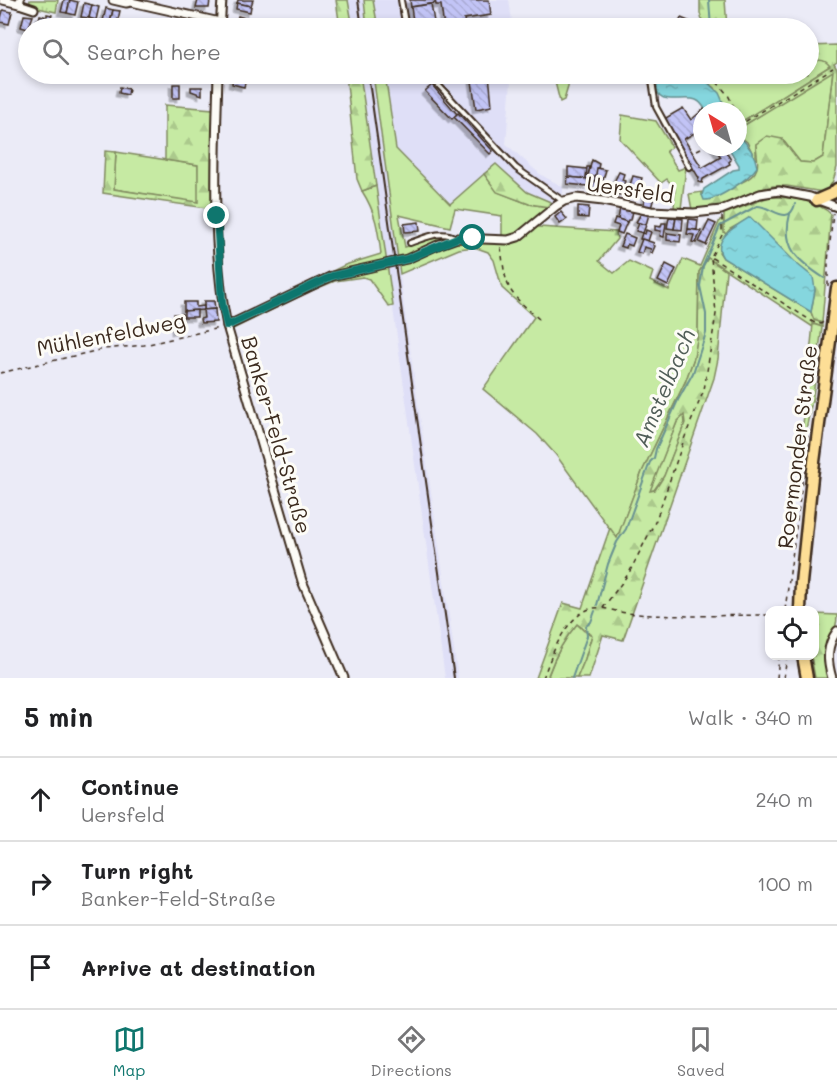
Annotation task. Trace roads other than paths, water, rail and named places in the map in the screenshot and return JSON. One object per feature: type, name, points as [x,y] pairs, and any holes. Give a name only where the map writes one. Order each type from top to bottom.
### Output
[{"type":"main road","points":[[817,200],[837,189]]},
{"type":"main road","name":"Roermonder Straße","points":[[800,606],[812,477],[833,358],[832,289]]},
{"type":"main road","points":[[803,660],[807,678]]},
{"type":"street","points":[[3,0],[20,2],[34,9]]},
{"type":"street","points":[[113,0],[132,1],[192,18]]},
{"type":"street","points":[[221,18],[222,0]]},
{"type":"street","name":"Banker-Feld-Straße","points":[[218,84],[218,226],[222,303],[302,581],[344,678]]},
{"type":"street","name":"Uersfeld","points":[[227,326],[332,276],[400,261],[457,238],[508,240],[525,233],[564,201],[576,198],[651,211],[684,214],[721,210],[766,192],[793,193],[835,206]]},
{"type":"street","points":[[832,678],[828,657],[830,641],[837,631]]},
{"type":"lane","points":[[401,0],[404,18]]},
{"type":"lane","points":[[437,84],[516,168],[564,201]]},
{"type":"lane","points":[[653,84],[656,107],[689,167]]},
{"type":"lane","points":[[410,243],[443,234],[450,234],[457,238]]},
{"type":"water","points":[[657,84],[709,84],[719,93],[723,102],[699,102],[660,96]]},
{"type":"water","points":[[747,145],[755,158],[757,167],[733,188],[717,197],[704,200],[702,195],[704,189],[733,170],[739,169],[734,156],[747,156]]},
{"type":"water","points":[[750,217],[813,277],[815,290],[811,312],[723,258],[720,251],[722,239]]},
{"type":"waterway","name":"Amstelbach","points":[[709,0],[710,18]]},
{"type":"waterway","name":"Amstelbach","points":[[597,605],[608,564],[617,542],[626,529],[650,462],[654,458],[678,400],[693,373],[706,333],[706,314],[700,286],[703,266],[720,226],[757,206],[784,215],[792,211],[795,204]]},
{"type":"waterway","points":[[790,214],[788,226],[790,245],[806,266],[824,278]]},
{"type":"waterway","name":"Amstelbach","points":[[572,678],[587,636],[586,626],[591,622],[595,611]]},
{"type":"railway","points":[[358,0],[361,18]]},
{"type":"railway","points":[[369,84],[454,678]]}]
